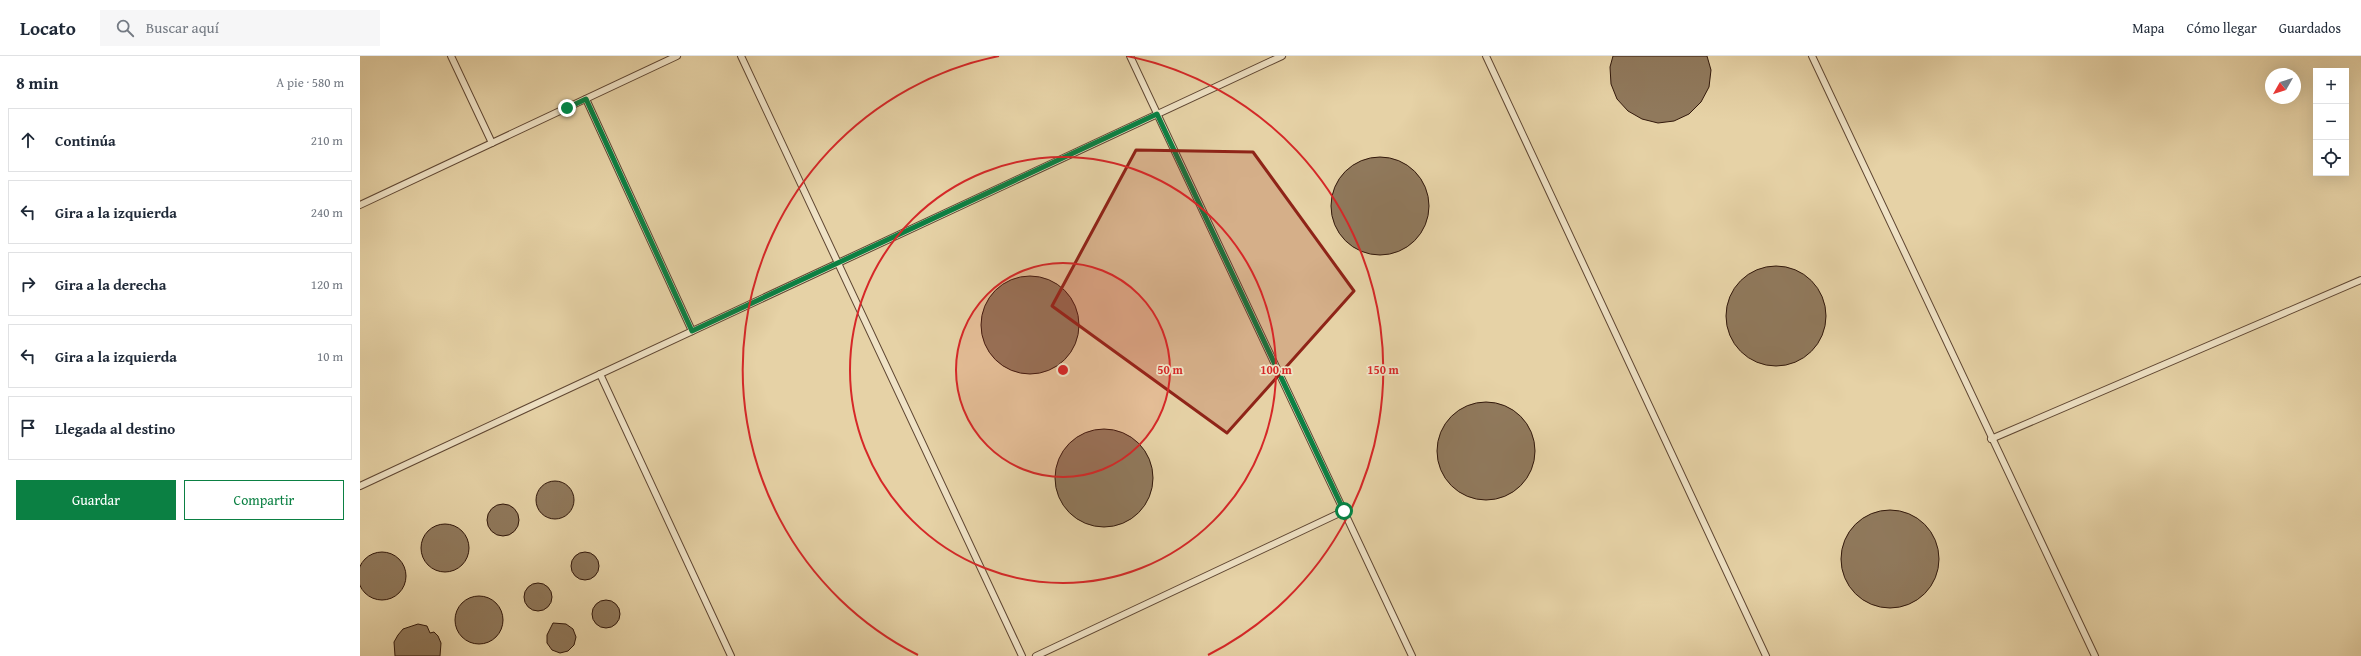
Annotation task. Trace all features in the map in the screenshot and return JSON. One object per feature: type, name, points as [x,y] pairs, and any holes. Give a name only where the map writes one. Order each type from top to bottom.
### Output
[{"type":"lane","points":[[451,56],[492,143]]},
{"type":"lane","points":[[360,205],[677,56]]},
{"type":"lane","points":[[741,56],[1022,656]]},
{"type":"lane","points":[[1130,56],[1412,656]]},
{"type":"lane","points":[[360,486],[1282,56]]},
{"type":"lane","points":[[1486,56],[1766,656]]},
{"type":"lane","points":[[1812,56],[1991,439],[2095,656]]},
{"type":"lane","points":[[586,99],[692,331]]},
{"type":"lane","points":[[1991,439],[2361,280]]},
{"type":"lane","points":[[600,374],[731,656]]},
{"type":"lane","points":[[1036,656],[1344,511]]},
{"type":"highlighted area","points":[[1136,150],[1253,152],[1354,291],[1227,433],[1052,306]]},
{"type":"building","points":[[1613,56],[1707,56],[1711,70],[1709,87],[1701,102],[1689,114],[1674,121],[1658,123],[1642,119],[1628,111],[1617,99],[1611,84],[1610,67]]},
{"type":"building","points":[[1380,157],[1399,161],[1415,171],[1425,187],[1429,206],[1425,225],[1415,241],[1399,251],[1380,255],[1361,251],[1345,241],[1335,225],[1331,206],[1335,187],[1345,171],[1361,161]]},
{"type":"building","points":[[1776,266],[1786,267],[1804,274],[1818,288],[1825,306],[1825,326],[1818,344],[1804,358],[1786,365],[1776,366],[1766,365],[1748,358],[1734,344],[1727,326],[1726,316],[1727,306],[1734,288],[1748,274],[1766,267]]},
{"type":"building","points":[[1020,276],[1040,276],[1049,279],[1065,290],[1076,306],[1079,315],[1079,335],[1076,344],[1065,360],[1049,371],[1040,374],[1020,374],[1003,366],[995,360],[989,352],[981,335],[981,315],[989,298],[995,290],[1003,284]]},
{"type":"building","points":[[1486,402],[1505,406],[1520,417],[1531,432],[1535,451],[1531,470],[1520,485],[1505,496],[1486,500],[1467,496],[1452,485],[1441,470],[1437,451],[1441,432],[1452,417],[1467,406]]},
{"type":"building","points":[[1104,429],[1123,433],[1139,443],[1149,459],[1153,478],[1149,497],[1139,513],[1123,523],[1104,527],[1085,523],[1069,513],[1059,497],[1055,478],[1059,459],[1069,443],[1085,433]]},
{"type":"building","points":[[555,481],[565,484],[571,490],[574,500],[571,510],[565,516],[555,519],[545,516],[539,510],[536,500],[539,490],[545,484]]},
{"type":"building","points":[[500,504],[506,504],[516,511],[519,520],[518,526],[512,533],[506,536],[500,536],[490,529],[487,523],[487,517],[494,507]]},
{"type":"building","points":[[1890,510],[1909,514],[1924,525],[1935,540],[1939,559],[1935,578],[1924,593],[1909,604],[1890,608],[1871,604],[1856,593],[1845,578],[1841,559],[1845,540],[1856,525],[1871,514]]},
{"type":"building","points":[[440,524],[450,524],[462,531],[469,543],[469,553],[462,565],[450,572],[440,572],[432,568],[425,561],[421,553],[421,543],[425,535],[432,528]]},
{"type":"building","points":[[382,552],[391,554],[399,559],[404,567],[406,576],[404,585],[399,593],[391,598],[382,600],[373,598],[365,593],[360,585],[358,576],[360,567],[365,559],[373,554]]},
{"type":"building","points":[[585,552],[591,553],[595,556],[598,560],[598,572],[595,576],[591,579],[585,580],[579,579],[575,576],[572,572],[571,566],[572,560],[575,556],[579,553]]},
{"type":"building","points":[[538,583],[548,587],[552,597],[548,607],[538,611],[528,607],[524,597],[528,587]]},
{"type":"building","points":[[474,596],[484,596],[496,603],[503,615],[503,625],[496,637],[484,644],[474,644],[466,640],[459,633],[455,625],[455,615],[459,607],[466,600]]},
{"type":"building","points":[[606,600],[612,601],[616,604],[619,608],[619,620],[616,624],[612,627],[606,628],[600,627],[596,624],[593,620],[592,614],[593,608],[596,604],[600,601]]},
{"type":"building","points":[[553,623],[566,624],[573,629],[576,637],[574,645],[568,651],[560,653],[552,650],[547,643],[547,635]]},
{"type":"building","points":[[418,624],[427,626],[430,633],[434,632],[438,636],[441,643],[440,656],[395,656],[394,642],[398,635],[403,629]]},
{"type":"route","points":[[567,108],[586,99],[692,331],[1157,114],[1344,511]]}]
